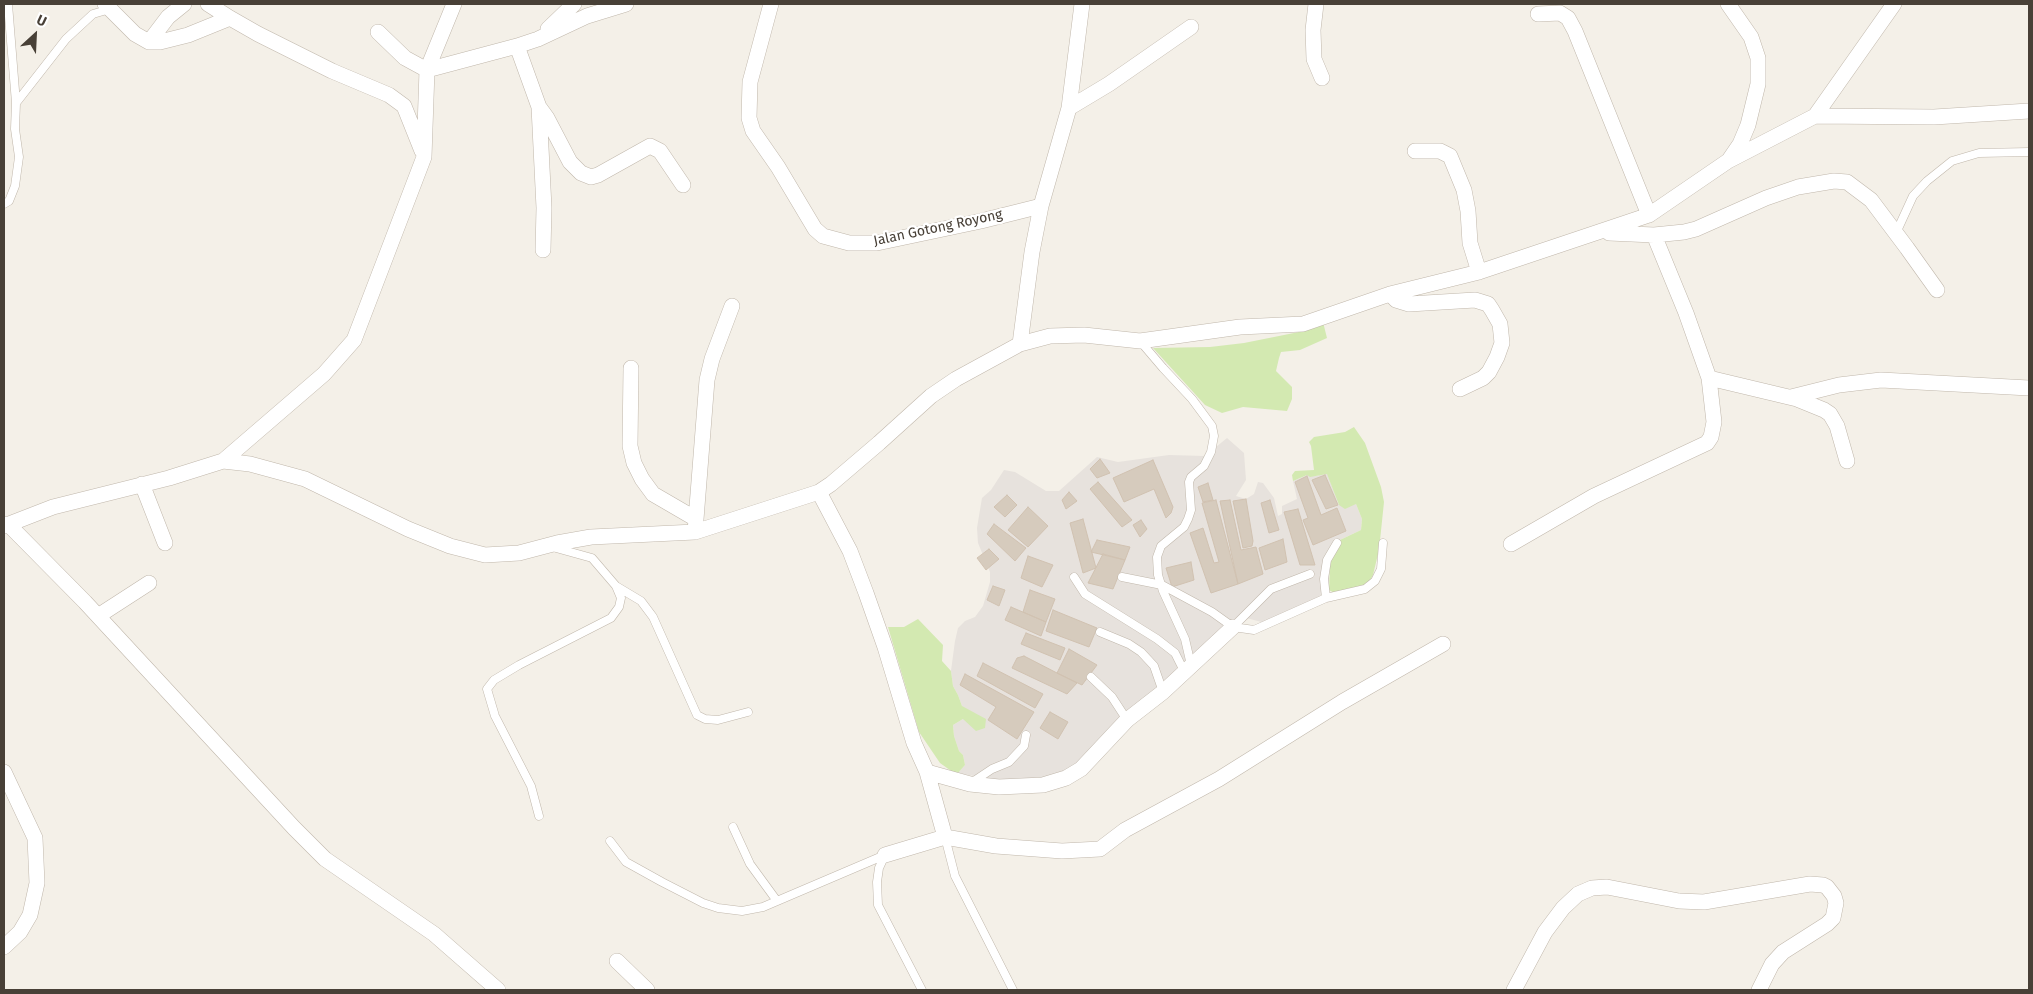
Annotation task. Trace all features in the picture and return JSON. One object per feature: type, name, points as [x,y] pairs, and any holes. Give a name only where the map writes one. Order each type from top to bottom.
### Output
[{"type":"street","points":[[149,42],[168,16],[184,4]]},
{"type":"street","points":[[208,4],[230,18],[332,72],[389,95],[404,106],[424,157]]},
{"type":"street","points":[[454,4],[427,70],[424,157],[354,340],[324,374],[223,461],[169,478],[54,507],[6,525],[98,616],[325,859],[434,934],[498,990]]},
{"type":"street","points":[[538,39],[574,4]]},
{"type":"street","points":[[378,32],[405,58],[427,70],[517,46],[538,39],[587,16],[626,4]]},
{"type":"street","name":"Jalan Gotong Royong","points":[[772,4],[750,82],[749,118],[754,131],[816,229],[823,236],[849,243],[877,243],[1041,206]]},
{"type":"street","points":[[1020,344],[1032,252],[1041,206],[1070,108],[1082,4]]},
{"type":"street","points":[[1316,4],[1313,30],[1314,59],[1322,78]]},
{"type":"street","points":[[1728,4],[1751,36],[1758,58],[1758,84],[1748,125],[1740,144],[1728,161]]},
{"type":"street","points":[[223,461],[250,464],[305,479],[408,529],[450,546],[485,555],[519,553],[591,537],[696,525],[818,492],[879,443],[931,396],[956,379],[1020,344],[1050,336],[1084,335],[1140,341],[1240,327],[1303,324],[1390,294],[1479,272],[1649,215],[1728,161],[1815,116],[1894,4]]},
{"type":"street","points":[[108,6],[135,34],[149,42],[160,42],[188,35],[230,18]]},
{"type":"street","points":[[1538,14],[1560,13],[1568,18],[1572,25],[1649,215]]},
{"type":"street","points":[[1070,108],[1109,84],[1191,27]]},
{"type":"street","points":[[517,46],[538,107],[544,208],[543,250]]},
{"type":"street","points":[[538,107],[547,118],[570,162],[581,173],[591,177],[598,175],[641,149],[654,146],[660,151],[683,186]]},
{"type":"street","points":[[1815,116],[1934,117],[2029,111]]},
{"type":"street","points":[[1415,151],[1440,150],[1450,156],[1464,190],[1468,211],[1470,243],[1479,272]]},
{"type":"street","points":[[1600,232],[1654,235],[1684,232],[1696,229],[1790,190],[1834,181],[1847,182],[1858,188],[1871,200],[1937,290]]},
{"type":"street","points":[[1511,544],[1594,496],[1708,443],[1711,437],[1714,422],[1709,378],[1686,313],[1654,235]]},
{"type":"street","points":[[1390,294],[1396,300],[1409,304],[1475,300],[1488,304],[1500,324],[1502,343],[1497,358],[1489,372],[1482,378],[1460,389]]},
{"type":"street","points":[[696,525],[707,380],[712,359],[732,306]]},
{"type":"street","points":[[631,368],[630,446],[634,463],[642,479],[653,494],[696,525]]},
{"type":"street","points":[[1709,378],[1790,397],[1830,414],[1837,426],[1847,461]]},
{"type":"street","points":[[1790,397],[1838,385],[1881,380],[2029,388]]},
{"type":"street","points":[[142,484],[165,543]]},
{"type":"street","points":[[818,492],[850,551],[885,647],[914,743],[927,772],[945,837]]},
{"type":"street","points":[[98,616],[150,583]]},
{"type":"street","points":[[927,772],[970,784],[999,787],[1043,785],[1066,778],[1081,769],[1096,756],[1127,720],[1163,692],[1233,627]]},
{"type":"street","points":[[885,854],[945,837],[996,846],[1062,851],[1100,849],[1125,830],[1219,779],[1342,702],[1443,644]]},
{"type":"street","points":[[4,772],[35,838],[37,883],[30,915],[20,932],[4,947]]},
{"type":"street","points":[[1514,990],[1545,932],[1563,908],[1578,894],[1592,888],[1607,886],[1679,901],[1704,902],[1810,884],[1827,887],[1834,896],[1836,903],[1833,918],[1827,924],[1783,952],[1772,964],[1759,990]]},
{"type":"street","points":[[617,961],[647,990]]},
{"type":"lane","points":[[4,204],[9,201],[15,186],[19,157],[15,129],[16,103],[8,4]]},
{"type":"lane","points":[[16,103],[66,39],[93,14],[108,6]]},
{"type":"lane","points":[[1896,233],[1913,196],[1927,181],[1952,161],[1979,153],[2029,152]]},
{"type":"lane","points":[[1140,341],[1162,368],[1192,399],[1212,426],[1214,436],[1212,452],[1204,466],[1191,477],[1189,482],[1191,510],[1188,519],[1184,527],[1161,546],[1157,557],[1162,585],[1185,639],[1188,668]]},
{"type":"lane","points":[[1326,598],[1324,579],[1327,560],[1337,543]]},
{"type":"lane","points":[[1122,577],[1162,585],[1212,612],[1233,627],[1254,630],[1326,598],[1365,589],[1375,582],[1381,569],[1383,543]]},
{"type":"lane","points":[[539,816],[531,786],[495,716],[487,689],[494,680],[519,664],[611,618],[619,607],[621,598],[616,586],[592,558],[546,546]]},
{"type":"lane","points":[[1233,627],[1270,589],[1310,574]]},
{"type":"lane","points":[[1074,577],[1085,594],[1157,639],[1188,668]]},
{"type":"lane","points":[[616,586],[640,600],[653,616],[697,715],[705,719],[718,720],[748,712]]},
{"type":"lane","points":[[1100,632],[1129,644],[1140,652],[1154,666],[1163,692]]},
{"type":"lane","points":[[1092,677],[1112,696],[1127,720]]},
{"type":"lane","points":[[970,784],[992,769],[1009,762],[1024,746],[1026,735]]},
{"type":"lane","points":[[733,827],[750,864],[777,901]]},
{"type":"lane","points":[[945,837],[955,876],[1014,990]]},
{"type":"lane","points":[[610,841],[626,862],[703,903],[718,908],[742,910],[763,907],[885,854]]},
{"type":"lane","points":[[885,854],[879,868],[877,882],[878,905],[922,990]]},
{"type":"shaded area","points":[[1227,438],[1244,453],[1246,480],[1236,496],[1246,499],[1254,494],[1258,482],[1263,483],[1274,498],[1278,516],[1282,514],[1282,506],[1297,499],[1293,481],[1307,475],[1316,476],[1327,473],[1339,505],[1356,504],[1362,519],[1361,530],[1340,540],[1329,570],[1329,590],[1316,599],[1265,623],[1239,616],[1221,629],[1091,755],[1061,775],[1017,780],[995,780],[958,773],[965,765],[963,755],[959,751],[954,736],[953,725],[963,719],[962,706],[953,686],[951,671],[955,641],[958,628],[965,621],[975,617],[983,606],[990,582],[990,572],[978,543],[977,528],[982,498],[991,490],[1004,470],[1015,472],[1046,491],[1059,491],[1097,457],[1118,462],[1169,455],[1205,456]]},
{"type":"green space","points":[[1323,322],[1327,338],[1300,350],[1281,352],[1276,371],[1292,387],[1292,399],[1287,411],[1243,407],[1222,413],[1205,405],[1153,348],[1210,347],[1244,343],[1299,332]]},
{"type":"green space","points":[[1354,427],[1365,443],[1381,487],[1384,502],[1379,550],[1373,575],[1368,584],[1359,589],[1334,593],[1329,590],[1330,561],[1336,552],[1340,540],[1361,530],[1362,519],[1356,504],[1345,509],[1339,505],[1327,474],[1310,477],[1307,475],[1293,481],[1292,475],[1295,471],[1314,470],[1309,442],[1314,437],[1345,432]]},
{"type":"green space","points":[[918,619],[943,645],[942,661],[951,671],[953,686],[962,706],[986,719],[985,728],[976,731],[963,719],[953,725],[954,736],[959,751],[963,755],[965,765],[958,773],[954,773],[940,763],[919,732],[888,627],[904,627]]},
{"type":"building","points":[[1100,459],[1110,473],[1097,478],[1090,469]]},
{"type":"building","points":[[1153,460],[1173,507],[1171,513],[1166,518],[1154,489],[1124,502],[1113,478]]},
{"type":"building","points":[[1325,475],[1338,505],[1326,509],[1312,480]]},
{"type":"building","points":[[1307,476],[1321,515],[1337,508],[1346,531],[1313,545],[1303,520],[1308,518],[1295,482]]},
{"type":"building","points":[[1098,482],[1132,520],[1122,527],[1090,489]]},
{"type":"building","points":[[1208,483],[1213,500],[1203,502],[1198,487]]},
{"type":"building","points":[[1069,492],[1077,501],[1066,509],[1062,500]]},
{"type":"building","points":[[1007,495],[1017,505],[1005,517],[994,507]]},
{"type":"building","points":[[1246,499],[1253,541],[1252,546],[1243,548],[1233,501]]},
{"type":"building","points":[[1216,500],[1238,584],[1211,593],[1190,533],[1203,528],[1214,563],[1219,562],[1202,503]]},
{"type":"building","points":[[1230,500],[1241,550],[1256,547],[1263,574],[1238,584],[1220,501]]},
{"type":"building","points":[[1270,500],[1279,530],[1269,533],[1261,503]]},
{"type":"building","points":[[1028,507],[1048,526],[1028,547],[1008,530]]},
{"type":"building","points":[[1298,509],[1315,565],[1300,565],[1284,512]]},
{"type":"building","points":[[1083,519],[1096,568],[1083,573],[1070,523]]},
{"type":"building","points":[[1141,520],[1147,529],[1140,537],[1133,525]]},
{"type":"building","points":[[994,524],[1026,548],[1015,561],[987,534]]},
{"type":"building","points":[[1283,539],[1287,562],[1265,570],[1259,548]]},
{"type":"building","points":[[1097,540],[1130,547],[1125,560],[1091,552]]},
{"type":"building","points":[[989,549],[999,559],[986,570],[977,558]]},
{"type":"building","points":[[1103,554],[1125,560],[1113,589],[1088,583]]},
{"type":"building","points":[[1028,556],[1053,565],[1042,587],[1021,578]]},
{"type":"building","points":[[1191,562],[1194,580],[1172,587],[1166,568]]},
{"type":"building","points":[[993,586],[1005,590],[999,606],[987,600]]},
{"type":"building","points":[[1030,590],[1055,599],[1046,622],[1023,612]]},
{"type":"building","points":[[1011,607],[1046,622],[1041,636],[1005,620]]},
{"type":"building","points":[[1053,610],[1097,628],[1089,647],[1046,631]]},
{"type":"building","points":[[1026,633],[1065,648],[1060,660],[1021,644]]},
{"type":"building","points":[[1069,649],[1097,665],[1082,685],[1057,673]]},
{"type":"building","points":[[1024,656],[1077,683],[1067,694],[1012,668],[1017,658]]},
{"type":"building","points":[[983,663],[1043,694],[1035,708],[977,676]]},
{"type":"building","points":[[965,674],[1034,712],[1017,739],[988,720],[996,707],[960,685]]},
{"type":"building","points":[[1050,712],[1068,722],[1058,739],[1040,728]]}]
